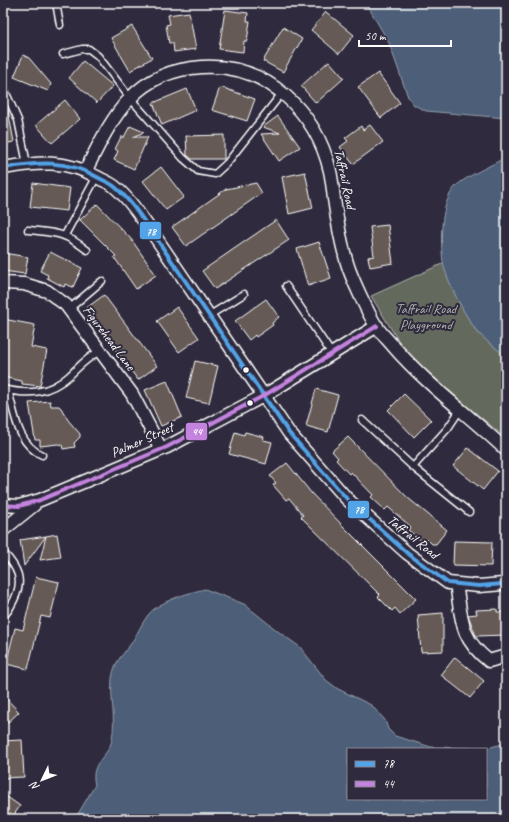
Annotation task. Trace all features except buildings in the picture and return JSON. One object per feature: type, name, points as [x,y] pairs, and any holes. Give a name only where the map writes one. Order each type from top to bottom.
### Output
[{"type":"street","name":"Taffrail Road","points":[[86,170],[109,123],[130,98],[147,84],[166,74],[191,68],[215,66],[242,72],[268,81],[291,99],[307,120],[322,145],[330,172],[347,265],[377,326],[411,367],[506,450]]},
{"type":"street","name":"Taffrail Road","points":[[3,168],[28,164],[63,164],[86,170],[115,186],[133,206],[210,315],[289,433],[347,499],[407,554],[448,583],[479,586],[506,583]]},
{"type":"street","name":"Figurehead Lane","points":[[3,283],[24,284],[47,291],[69,309],[132,394],[161,449]]},
{"type":"street","name":"Palmer Street","points":[[3,505],[19,506],[40,500],[161,449],[265,395],[377,326]]},
{"type":"street","name":"Palmer Street","points":[[3,530],[40,500]]},
{"type":"street","points":[[456,584],[464,633],[477,651],[489,661],[506,656]]},
{"type":"lane","points":[[56,3],[60,24]]},
{"type":"lane","points":[[63,54],[82,49],[89,49],[98,56],[130,98],[183,158],[198,171],[215,174],[227,163],[282,93]]},
{"type":"lane","points":[[6,93],[18,120],[28,164]]},
{"type":"lane","points":[[65,235],[97,176]]},
{"type":"lane","points":[[28,230],[65,235],[87,250]]},
{"type":"lane","points":[[69,309],[102,281]]},
{"type":"lane","points":[[286,286],[332,354]]},
{"type":"lane","points":[[210,315],[244,294]]},
{"type":"lane","points":[[42,455],[30,449],[21,436],[6,390],[23,393],[41,392],[55,386],[68,376],[86,358],[100,351]]},
{"type":"lane","points":[[413,467],[448,428],[460,410]]},
{"type":"lane","points":[[362,420],[413,467],[469,512]]},
{"type":"lane","points":[[3,552],[17,572],[20,586],[11,606],[3,616]]},
{"type":"green space","name":"Taffrail Road Playground","points":[[444,263],[456,295],[476,331],[506,356],[506,438],[424,371],[401,345],[371,296]]},
{"type":"water","points":[[366,3],[506,3],[506,118],[426,111],[414,105],[408,97],[389,43]]},
{"type":"water","points":[[506,157],[506,356],[479,334],[456,298],[443,262],[442,222],[447,202],[456,186],[466,178]]},
{"type":"water","points":[[205,589],[244,604],[300,647],[326,680],[338,689],[371,705],[385,720],[388,729],[395,736],[431,747],[487,748],[506,743],[506,819],[75,819],[95,785],[95,770],[107,751],[112,739],[112,678],[115,666],[132,642],[148,615],[159,606],[182,595]]},
{"type":"transit line","name":"78","points":[[3,168],[29,164],[64,165],[87,172],[109,183],[121,192],[154,235],[289,433],[347,499],[407,553],[448,583],[479,586],[506,583]]},
{"type":"transit line","name":"44","points":[[3,505],[19,506],[40,500],[167,447],[265,395],[377,326]]}]
